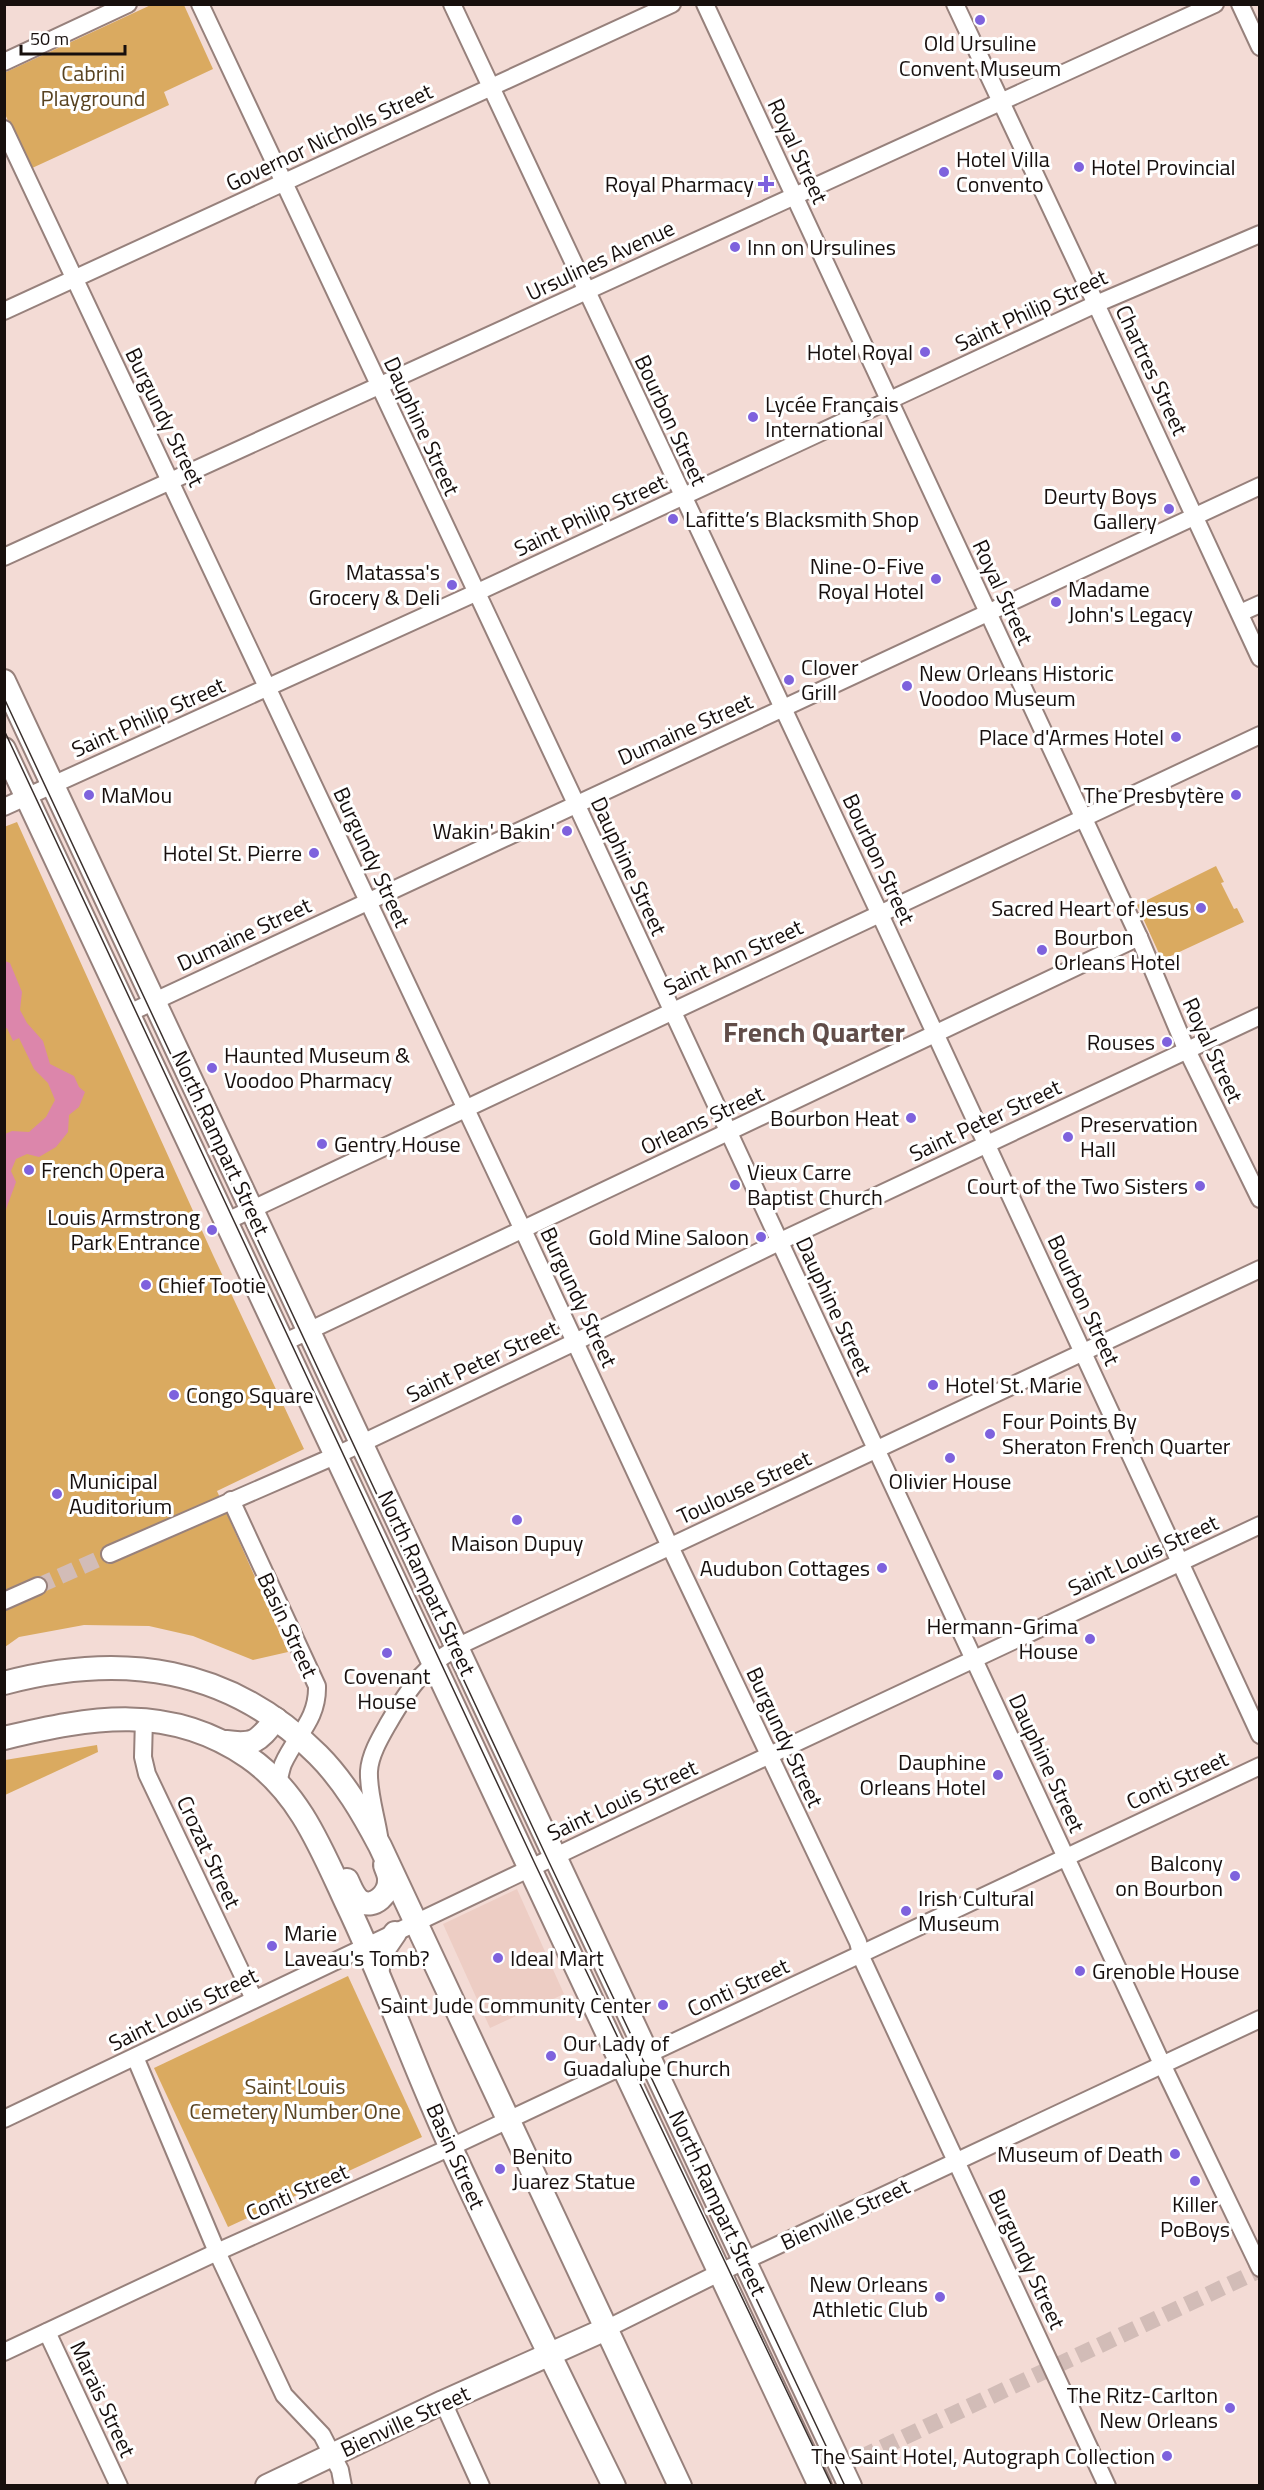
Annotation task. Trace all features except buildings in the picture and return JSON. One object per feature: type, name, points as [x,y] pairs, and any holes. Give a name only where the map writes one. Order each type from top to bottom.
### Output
[{"type":"main road","name":"North Rampart Street","points":[[4,681],[850,2486]]},
{"type":"main road","name":"North Rampart Street","points":[[4,750],[820,2486]]},
{"type":"main road","points":[[4,1683],[77,1668],[103,1666],[165,1672],[214,1686],[241,1698],[276,1719],[320,1756],[366,1820],[380,1846],[680,2486]]},
{"type":"main road","points":[[4,1737],[107,1719],[144,1719],[185,1726],[225,1742],[266,1770],[305,1816],[318,1826],[336,1852],[353,1894],[360,1901],[368,1904],[382,1897],[389,1881],[380,1846]]},
{"type":"main road","points":[[225,1742],[243,1744],[254,1742],[261,1738],[276,1719]]},
{"type":"main road","name":"Basin Street","points":[[305,1816],[378,1968],[451,2147],[549,2355],[614,2486]]},
{"type":"main road","points":[[378,1968],[380,1955],[395,1933]]},
{"type":"main road","name":"Bienville Street","points":[[267,2486],[443,2402],[606,2330]]},
{"type":"street","points":[[4,62],[128,4]]},
{"type":"street","name":"Dauphine Street","points":[[200,4],[1162,2064],[1260,2268]]},
{"type":"street","name":"Bourbon Street","points":[[452,4],[987,1144],[1260,1735]]},
{"type":"street","name":"Governor Nicholls Street","points":[[4,311],[672,4]]},
{"type":"street","name":"Royal Street","points":[[705,4],[1139,937],[1187,1051],[1260,1198]]},
{"type":"street","name":"Chartres Street","points":[[955,4],[1260,658]]},
{"type":"street","name":"Ursulines Avenue","points":[[4,557],[1215,4]]},
{"type":"street","points":[[1240,4],[1260,47]]},
{"type":"street","name":"Burgundy Street","points":[[4,129],[858,1942],[860,1954],[1107,2486]]},
{"type":"street","name":"Saint Philip Street","points":[[4,807],[476,593],[1096,304],[1260,234]]},
{"type":"street","name":"Dumaine Street","points":[[129,1013],[575,803],[783,709],[1260,486]]},
{"type":"street","points":[[1240,613],[1260,604]]},
{"type":"street","name":"Saint Ann Street","points":[[226,1221],[1260,735]]},
{"type":"street","name":"Orleans Street","points":[[283,1343],[1139,937]]},
{"type":"street","name":"Saint Peter Street","points":[[110,1554],[337,1455],[779,1242],[1260,1016]]},
{"type":"street","name":"Toulouse Street","points":[[380,1846],[369,1773],[372,1759],[407,1692],[434,1662],[457,1647],[1260,1269]]},
{"type":"street","name":"Basin Street","points":[[231,1500],[317,1686],[318,1702],[283,1764],[278,1782]]},
{"type":"street","name":"Saint Louis Street","points":[[4,2119],[367,1945],[417,1924],[555,1856],[1260,1525]]},
{"type":"street","points":[[4,1601],[38,1586]]},
{"type":"street","name":"Crozat Street","points":[[144,1719],[143,1757],[147,1774],[254,1999]]},
{"type":"street","name":"Conti Street","points":[[4,2352],[217,2252],[509,2120],[1260,1766]]},
{"type":"street","name":"Bienville Street","points":[[606,2330],[719,2273],[1260,2019]]},
{"type":"street","points":[[135,2057],[217,2252],[284,2395],[322,2435],[340,2470],[343,2486]]},
{"type":"street","name":"Marais Street","points":[[47,2332],[119,2486]]},
{"type":"street","points":[[443,2402],[481,2486]]},
{"type":"shaded area","points":[[5,961],[10,963],[22,992],[20,1010],[27,1023],[43,1041],[50,1064],[74,1076],[79,1087],[85,1092],[79,1107],[69,1115],[68,1132],[56,1147],[39,1157],[27,1154],[16,1159],[11,1171],[16,1182],[5,1212],[5,1134],[12,1131],[29,1132],[46,1117],[55,1100],[48,1083],[34,1069],[19,1038],[13,1041],[7,1028],[5,1029]]},
{"type":"shaded area","points":[[517,1889],[564,1994],[490,2028],[443,1924]]},
{"type":"green space","name":"Cabrini Playground","points":[[153,4],[184,5],[213,69],[164,92],[169,105],[30,169],[5,114],[4,73]]},
{"type":"green space","points":[[17,822],[213,1255],[304,1449],[217,1491],[288,1652],[253,1660],[193,1636],[149,1626],[84,1625],[19,1637],[5,1647],[4,827]]},
{"type":"green space","points":[[1216,866],[1224,882],[1221,883],[1234,909],[1237,908],[1244,922],[1162,960],[1137,905]]},
{"type":"green space","points":[[97,1745],[98,1752],[5,1795],[5,1760]]},
{"type":"green space","name":"Saint Louis Cemetery Number One","points":[[348,1976],[422,2137],[228,2227],[154,2068]]},
{"type":"tunnel","points":[[38,1586],[110,1554]]},
{"type":"tunnel","points":[[817,2478],[1260,2270]]},
{"type":"tram line","points":[[4,698],[548,1860],[845,2486]]},
{"type":"tram line","points":[[4,730],[536,1866],[832,2486]]},
{"type":"place","name":"Old Ursuline Convent Museum","points":[[980,20]]},
{"type":"place","name":"Hotel Provincial","points":[[1079,167]]},
{"type":"place","name":"Hotel Villa Convento","points":[[944,172]]},
{"type":"place","name":"Royal Pharmacy","points":[[766,184]]},
{"type":"place","name":"Inn on Ursulines","points":[[735,247]]},
{"type":"place","name":"Hotel Royal","points":[[925,352]]},
{"type":"place","name":"Lycée Français International","points":[[753,417]]},
{"type":"place","name":"Deurty Boys Gallery","points":[[1169,509]]},
{"type":"place","name":"Lafitte’s Blacksmith Shop","points":[[673,519]]},
{"type":"place","name":"Nine-O-Five Royal Hotel","points":[[936,579]]},
{"type":"place","name":"Matassa's Grocery & Deli","points":[[452,585]]},
{"type":"place","name":"Madame John's Legacy","points":[[1056,602]]},
{"type":"place","name":"Clover Grill","points":[[789,680]]},
{"type":"place","name":"New Orleans Historic Voodoo Museum","points":[[907,686]]},
{"type":"place","name":"Place d'Armes Hotel","points":[[1176,737]]},
{"type":"place","name":"MaMou","points":[[89,795]]},
{"type":"place","name":"The Presbytère","points":[[1236,795]]},
{"type":"place","name":"Wakin' Bakin'","points":[[567,831]]},
{"type":"place","name":"Hotel St. Pierre","points":[[314,853]]},
{"type":"place","name":"Sacred Heart of Jesus","points":[[1201,908]]},
{"type":"place","name":"Bourbon Orleans Hotel","points":[[1042,950]]},
{"type":"place","name":"Rouses","points":[[1167,1042]]},
{"type":"place","name":"Haunted Museum & Voodoo Pharmacy","points":[[212,1068]]},
{"type":"place","name":"Bourbon Heat","points":[[911,1118]]},
{"type":"place","name":"Preservation Hall","points":[[1068,1137]]},
{"type":"place","name":"Gentry House","points":[[322,1144]]},
{"type":"place","name":"French Opera","points":[[29,1170]]},
{"type":"place","name":"Vieux Carre Baptist Church","points":[[735,1185]]},
{"type":"place","name":"Court of the Two Sisters","points":[[1200,1186]]},
{"type":"place","name":"Louis Armstrong Park Entrance","points":[[212,1230]]},
{"type":"place","name":"Gold Mine Saloon","points":[[761,1237]]},
{"type":"place","name":"Chief Tootie","points":[[146,1285]]},
{"type":"place","name":"Hotel St. Marie","points":[[933,1385]]},
{"type":"place","name":"Congo Square","points":[[174,1395]]},
{"type":"place","name":"Four Points By Sheraton French Quarter","points":[[990,1434]]},
{"type":"place","name":"Olivier House","points":[[950,1458]]},
{"type":"place","name":"Municipal Auditorium","points":[[57,1494]]},
{"type":"place","name":"Maison Dupuy","points":[[517,1520]]},
{"type":"place","name":"Audubon Cottages","points":[[882,1568]]},
{"type":"place","name":"Hermann-Grima House","points":[[1090,1639]]},
{"type":"place","name":"Covenant House","points":[[387,1653]]},
{"type":"place","name":"Dauphine Orleans Hotel","points":[[998,1775]]},
{"type":"place","name":"Balcony on Bourbon","points":[[1235,1876]]},
{"type":"place","name":"Irish Cultural Museum","points":[[906,1911]]},
{"type":"place","name":"Marie Laveau's Tomb?","points":[[272,1946]]},
{"type":"place","name":"Ideal Mart","points":[[498,1958]]},
{"type":"place","name":"Grenoble House","points":[[1080,1971]]},
{"type":"place","name":"Saint Jude Community Center","points":[[663,2005]]},
{"type":"place","name":"Our Lady of Guadalupe Church","points":[[551,2056]]},
{"type":"place","name":"Museum of Death","points":[[1175,2154]]},
{"type":"place","name":"Benito Juarez Statue","points":[[500,2169]]},
{"type":"place","name":"Killer PoBoys","points":[[1195,2181]]},
{"type":"place","name":"New Orleans Athletic Club","points":[[940,2297]]},
{"type":"place","name":"The Ritz-Carlton New Orleans","points":[[1230,2408]]},
{"type":"place","name":"The Saint Hotel, Autograph Collection","points":[[1167,2456]]},
{"type":"district","name":"French Quarter","points":[[814,1031]]}]
